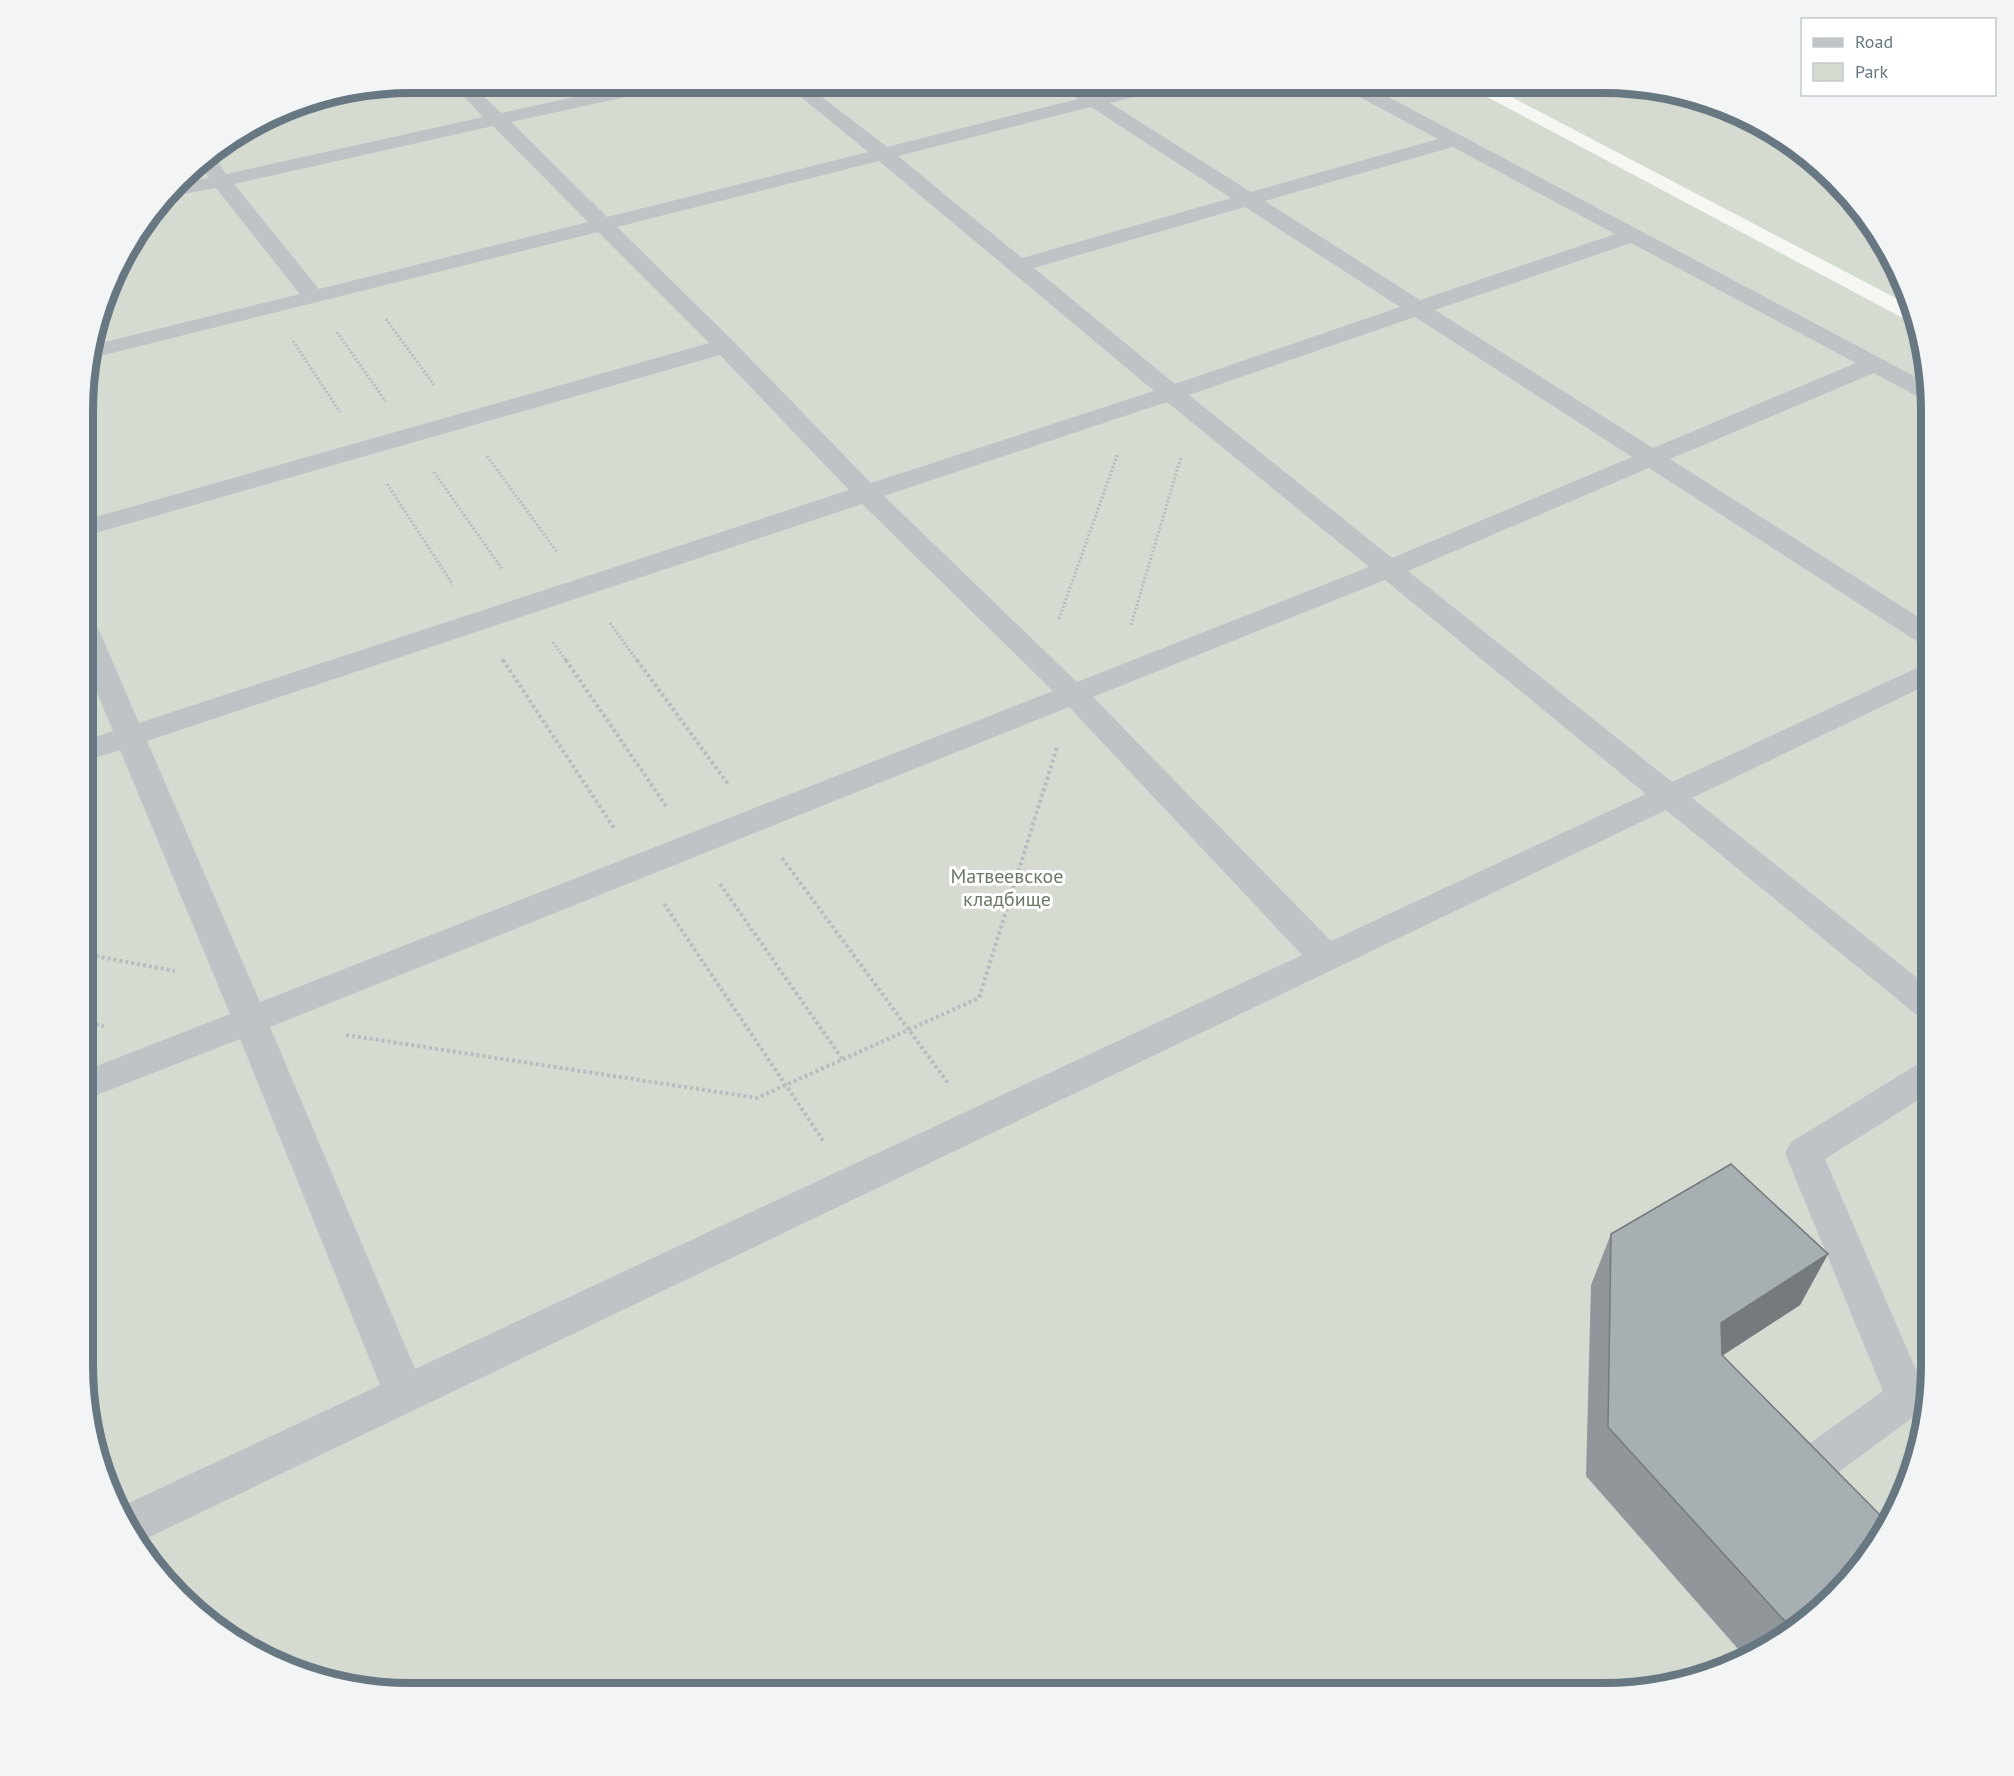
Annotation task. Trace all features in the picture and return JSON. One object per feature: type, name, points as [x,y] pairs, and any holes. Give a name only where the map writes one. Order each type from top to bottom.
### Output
[{"type":"lane","points":[[471,93],[725,346],[867,494],[1073,694],[1326,958]]},
{"type":"lane","points":[[183,189],[616,93]]},
{"type":"lane","points":[[806,93],[882,153],[1194,412],[1921,1000]]},
{"type":"lane","points":[[1082,93],[1921,632]]},
{"type":"lane","points":[[99,351],[1126,93]]},
{"type":"lane","points":[[1367,93],[1920,388]]},
{"type":"lane","points":[[1018,266],[1455,140]]},
{"type":"lane","points":[[210,164],[313,296]]},
{"type":"lane","points":[[93,748],[1134,406],[1632,235]]},
{"type":"lane","points":[[93,526],[725,346]]},
{"type":"lane","points":[[93,1082],[1389,569],[1875,364]]},
{"type":"lane","points":[[93,649],[405,1395]]},
{"type":"lane","points":[[135,1522],[1921,677]]},
{"type":"lane","points":[[1825,1456],[1907,1398],[1804,1153],[1921,1080]]},
{"type":"path","points":[[360,284],[978,1123]]},
{"type":"path","points":[[313,296],[843,1060]]},
{"type":"path","points":[[270,307],[850,1183]]},
{"type":"path","points":[[1043,664],[1134,406]]},
{"type":"path","points":[[1115,678],[1194,412]]},
{"type":"path","points":[[345,1034],[757,1098],[980,998],[1073,694]]},
{"type":"path","points":[[93,956],[234,982]]},
{"type":"green space","name":"Матвеевское кладбище","points":[[1480,93],[1907,320],[1915,349],[1921,411],[1920,1386],[1915,1427],[1897,1487],[1867,1542],[1842,1575],[1797,1617],[1762,1640],[1725,1659],[1665,1677],[1603,1683],[390,1682],[349,1677],[289,1659],[234,1629],[201,1604],[159,1559],[136,1524],[117,1487],[99,1427],[93,1365],[94,390],[99,349],[117,289],[147,234],[172,201],[217,159],[270,126],[329,104],[390,94]]},
{"type":"green space","points":[[1504,93],[1603,93],[1645,96],[1705,110],[1744,126],[1797,159],[1842,201],[1878,252],[1901,301]]},
{"type":"building","points":[[1731,1164],[1828,1254],[1721,1323],[1722,1355],[1882,1517],[1867,1542],[1842,1575],[1813,1604],[1787,1624],[1608,1427],[1611,1234]]}]
